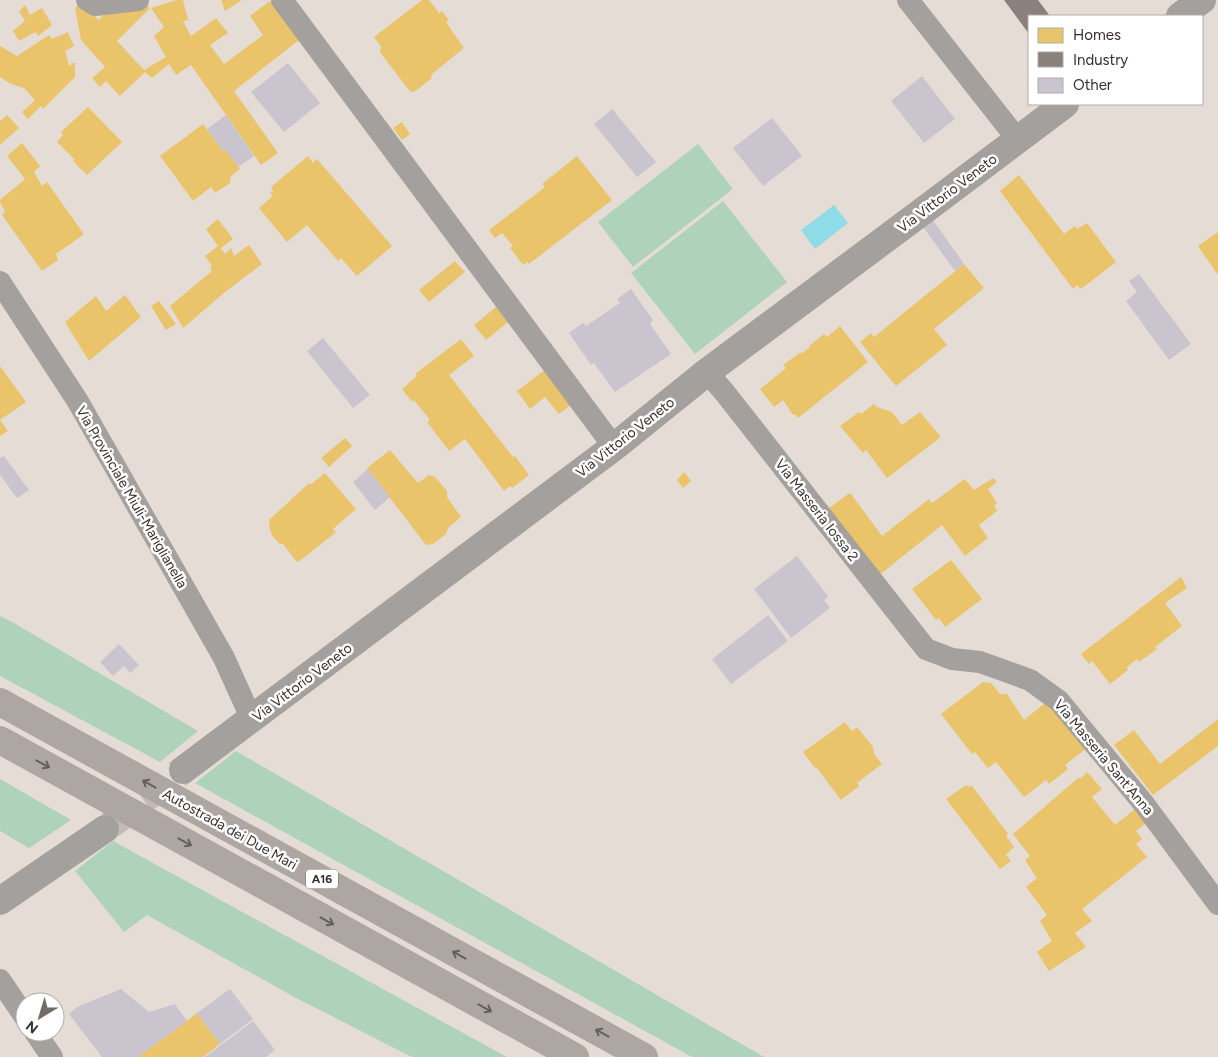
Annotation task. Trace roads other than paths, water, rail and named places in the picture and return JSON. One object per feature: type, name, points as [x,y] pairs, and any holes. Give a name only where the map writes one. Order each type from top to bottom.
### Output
[{"type":"highway","name":"Autostrada dei Due Mari","points":[[0,702],[644,1057]]},
{"type":"highway","name":"A16","points":[[0,740],[574,1057]]},
{"type":"street","points":[[87,0],[95,5],[138,0]]},
{"type":"street","points":[[282,0],[614,447]]},
{"type":"street","points":[[908,0],[1018,140]]},
{"type":"street","points":[[1181,15],[1202,0]]},
{"type":"street","name":"Via Vittorio Veneto","points":[[183,770],[614,447],[707,372],[1064,105]]},
{"type":"street","name":"Via Provinciale Miuli-Mariglianella","points":[[0,282],[86,417],[224,658],[252,720]]},
{"type":"street","name":"Via Masseria Iossa 2","points":[[707,372],[926,649]]},
{"type":"street","name":"Via Masseria Sant'Anna","points":[[926,649],[952,659],[980,662],[1030,680],[1059,700],[1144,804],[1218,904]]},
{"type":"street","points":[[0,901],[105,829]]},
{"type":"street","points":[[0,980],[15,1002]]},
{"type":"street","points":[[42,1042],[52,1057]]},
{"type":"water","points":[[834,205],[848,223],[815,249],[801,230]]},
{"type":"tunnel","points":[[110,825],[183,770]]}]
